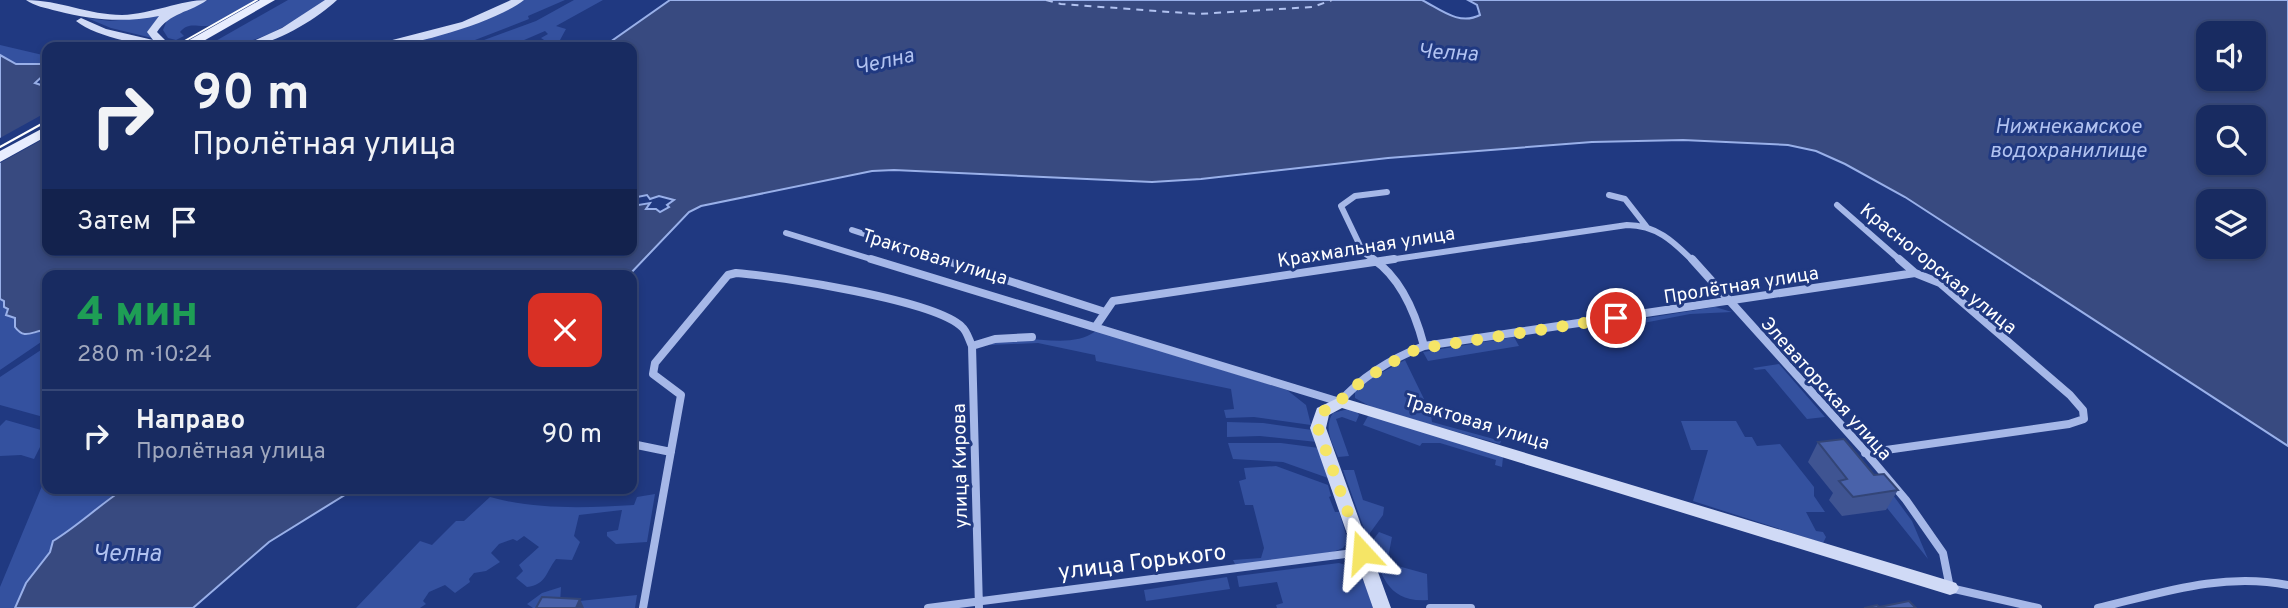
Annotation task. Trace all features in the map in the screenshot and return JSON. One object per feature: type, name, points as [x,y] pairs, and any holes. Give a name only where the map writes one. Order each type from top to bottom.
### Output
[{"type":"main road","points":[[202,42],[269,0]]},
{"type":"main road","points":[[196,42],[279,0]]},
{"type":"main road","points":[[0,150],[42,127]]},
{"type":"main road","points":[[0,157],[42,133]]},
{"type":"street","points":[[31,0],[83,16],[115,20],[149,16],[186,7]]},
{"type":"street","points":[[161,42],[154,37],[154,26],[202,0]]},
{"type":"street","points":[[257,42],[286,30],[332,0]]},
{"type":"street","points":[[396,42],[466,24],[519,0]]},
{"type":"street","points":[[65,10],[103,31],[148,42]]},
{"type":"street","points":[[277,42],[286,30]]},
{"type":"street","points":[[1387,192],[1352,196],[1341,206],[1363,252],[1385,267],[1403,295],[1417,320],[1424,346]]},
{"type":"street","name":"Элеваторская улица","points":[[1609,195],[1625,199],[1649,227],[1665,235],[1689,258],[1865,453],[1937,544],[1947,564],[1950,588]]},
{"type":"street","name":"Красногорская улица","points":[[1838,205],[1915,273],[1940,283],[2070,394],[2083,410],[2084,419],[2069,424],[1865,453]]},
{"type":"street","name":"Крахмальная улица","points":[[1105,312],[1113,301],[1621,225],[1649,227]]},
{"type":"street","points":[[852,230],[1105,312],[1096,326]]},
{"type":"street","name":"Трактовая улица","points":[[786,233],[1950,588],[2038,608]]},
{"type":"street","name":"улица Кирова","points":[[671,452],[681,395],[653,374],[655,363],[728,275],[736,273],[881,297],[941,314],[962,325],[972,345],[978,605]]},
{"type":"street","name":"Пролётная улица","points":[[1340,402],[1347,392],[1385,366],[1424,346],[1915,273]]},
{"type":"street","points":[[972,345],[995,339],[1032,337]]},
{"type":"street","points":[[1340,402],[1322,412],[1318,428],[1382,608]]},
{"type":"street","points":[[637,445],[671,452],[643,608]]},
{"type":"street","name":"улица Горького","points":[[928,608],[978,605],[1362,552]]},
{"type":"street","points":[[2098,608],[2226,579],[2252,577],[2288,585]]},
{"type":"street","points":[[1430,608],[1471,608]]},
{"type":"shaded area","points":[[208,0],[257,0],[217,23],[187,26],[180,32],[184,36],[176,40],[168,38],[163,30],[167,20]]},
{"type":"shaded area","points":[[288,0],[327,0],[270,34],[244,42],[214,42]]},
{"type":"shaded area","points":[[523,0],[565,0],[528,16],[529,19],[467,42],[400,42],[445,31]]},
{"type":"shaded area","points":[[574,0],[603,0],[556,26],[566,29],[560,40],[547,42],[541,38],[548,34],[545,31],[520,42],[479,42],[536,21]]},
{"type":"shaded area","points":[[164,15],[150,28],[152,38],[111,28],[87,18],[110,21]]},
{"type":"shaded area","points":[[0,45],[42,55],[42,64],[15,64],[0,55]]},
{"type":"shaded area","points":[[0,299],[4,300],[27,335],[42,331],[42,341],[0,370]]},
{"type":"shaded area","points":[[1715,307],[1732,312],[1690,314],[1602,331],[1598,326]]},
{"type":"shaded area","points":[[1096,331],[1287,390],[1306,405],[1311,425],[1254,417],[1226,418],[1224,410],[1234,409],[1231,389],[1096,361],[1095,355],[1038,343],[989,345],[1015,339],[1071,340]]},
{"type":"shaded area","points":[[1514,337],[1519,346],[1428,361],[1423,352]]},
{"type":"shaded area","points":[[42,349],[42,417],[0,405],[0,377]]},
{"type":"shaded area","points":[[1405,360],[1424,399],[1417,401],[1422,410],[1430,408],[1432,422],[1501,441],[1500,444],[1375,409],[1355,398],[1355,391],[1364,382]]},
{"type":"shaded area","points":[[1779,364],[1825,417],[1807,419],[1765,369],[1753,368]]},
{"type":"shaded area","points":[[1348,409],[1357,411],[1359,415],[1356,422],[1342,417],[1336,419],[1349,456],[1338,457],[1330,435],[1330,419],[1333,413]]},
{"type":"shaded area","points":[[1373,415],[1503,457],[1502,467],[1495,465],[1496,460],[1440,443],[1422,443],[1420,446],[1363,425],[1368,416]]},
{"type":"shaded area","points":[[6,420],[41,430],[42,443],[34,459],[21,455],[0,456],[0,426]]},
{"type":"shaded area","points":[[1681,421],[1736,421],[1745,437],[1752,437],[1757,446],[1780,444],[1814,487],[1814,496],[1825,512],[1806,512],[1816,531],[1823,532],[1826,537],[1823,543],[1693,501],[1708,450],[1691,450]]},
{"type":"shaded area","points":[[1227,422],[1263,423],[1312,430],[1317,442],[1260,436],[1227,437]]},
{"type":"shaded area","points":[[1228,443],[1281,443],[1319,448],[1328,478],[1283,462],[1233,459]]},
{"type":"shaded area","points":[[1276,466],[1328,485],[1329,497],[1335,512],[1339,512],[1348,541],[1343,548],[1333,552],[1246,565],[1235,564],[1233,560],[1261,558],[1264,548],[1253,505],[1245,505],[1239,481],[1246,479],[1244,468]]},
{"type":"shaded area","points":[[1343,470],[1354,470],[1363,500],[1384,507],[1383,515],[1367,537]]},
{"type":"shaded area","points":[[42,486],[42,494],[115,494],[53,541],[50,552],[26,583],[15,608],[0,608],[0,587]]},
{"type":"shaded area","points":[[1890,491],[1912,521],[1928,559],[1875,493]]},
{"type":"shaded area","points":[[655,494],[647,542],[616,544],[607,536],[607,532],[618,530],[622,510],[579,515],[574,536],[580,542],[572,560],[556,559],[542,581],[533,586],[527,587],[516,578],[523,571],[519,565],[539,547],[524,536],[517,541],[513,539],[499,544],[491,553],[500,562],[486,571],[474,573],[469,579],[470,582],[455,593],[445,585],[429,592],[423,601],[426,604],[420,608],[356,608],[420,541],[432,545],[456,521],[464,521],[490,497],[543,506],[580,507],[634,505],[637,497]]},
{"type":"shaded area","points":[[1379,532],[1392,537],[1387,563],[1427,574],[1428,600],[1403,597],[1388,585],[1370,544]]},
{"type":"shaded area","points":[[1339,563],[1358,574],[1373,608],[1277,608],[1276,605],[1283,603],[1277,582],[1239,587],[1237,576]]},
{"type":"shaded area","points":[[1227,577],[1230,589],[1146,601],[1144,590]]},
{"type":"shaded area","points":[[561,587],[560,603],[637,595],[635,608],[533,608],[527,604],[542,593]]},
{"type":"water","name":"Нижнекамское водохранилище","points":[[670,0],[1422,0],[1450,15],[1465,19],[1480,15],[1477,5],[1468,0],[2288,0],[2288,446],[1905,197],[1816,151],[1788,145],[1683,140],[1592,142],[1388,158],[1152,182],[872,171],[701,206],[689,212],[634,270],[42,270],[42,330],[26,334],[15,327],[15,318],[6,315],[8,309],[0,299],[0,55],[16,64],[42,64],[42,77],[35,83],[42,85],[42,256],[637,256],[637,205],[650,203],[646,209],[660,212],[674,200],[659,196],[650,199],[647,195],[637,197],[637,42],[610,42]]},
{"type":"water","name":"Челна","points":[[117,494],[346,494],[269,542],[193,608],[15,608],[26,583],[50,552],[53,541]]},
{"type":"pier","points":[[42,115],[42,140],[0,163],[0,138]]},
{"type":"building","points":[[1844,439],[1874,475],[1884,474],[1898,490],[1853,497],[1839,481],[1847,479],[1818,442]]},
{"type":"building","points":[[542,597],[580,599],[576,608],[536,608]]},
{"type":"building","points":[[1909,601],[1916,608],[1864,608],[1877,605],[1879,607]]},
{"type":"ferry route","points":[[1046,0],[1061,4],[1198,14],[1313,7],[1332,0]]},
{"type":"tram line","points":[[183,42],[257,0]]},
{"type":"tram line","points":[[0,147],[42,124]]},
{"type":"route","points":[[1362,552],[1318,428],[1322,412],[1340,402],[1347,392],[1385,366],[1424,346],[1616,318]]}]
